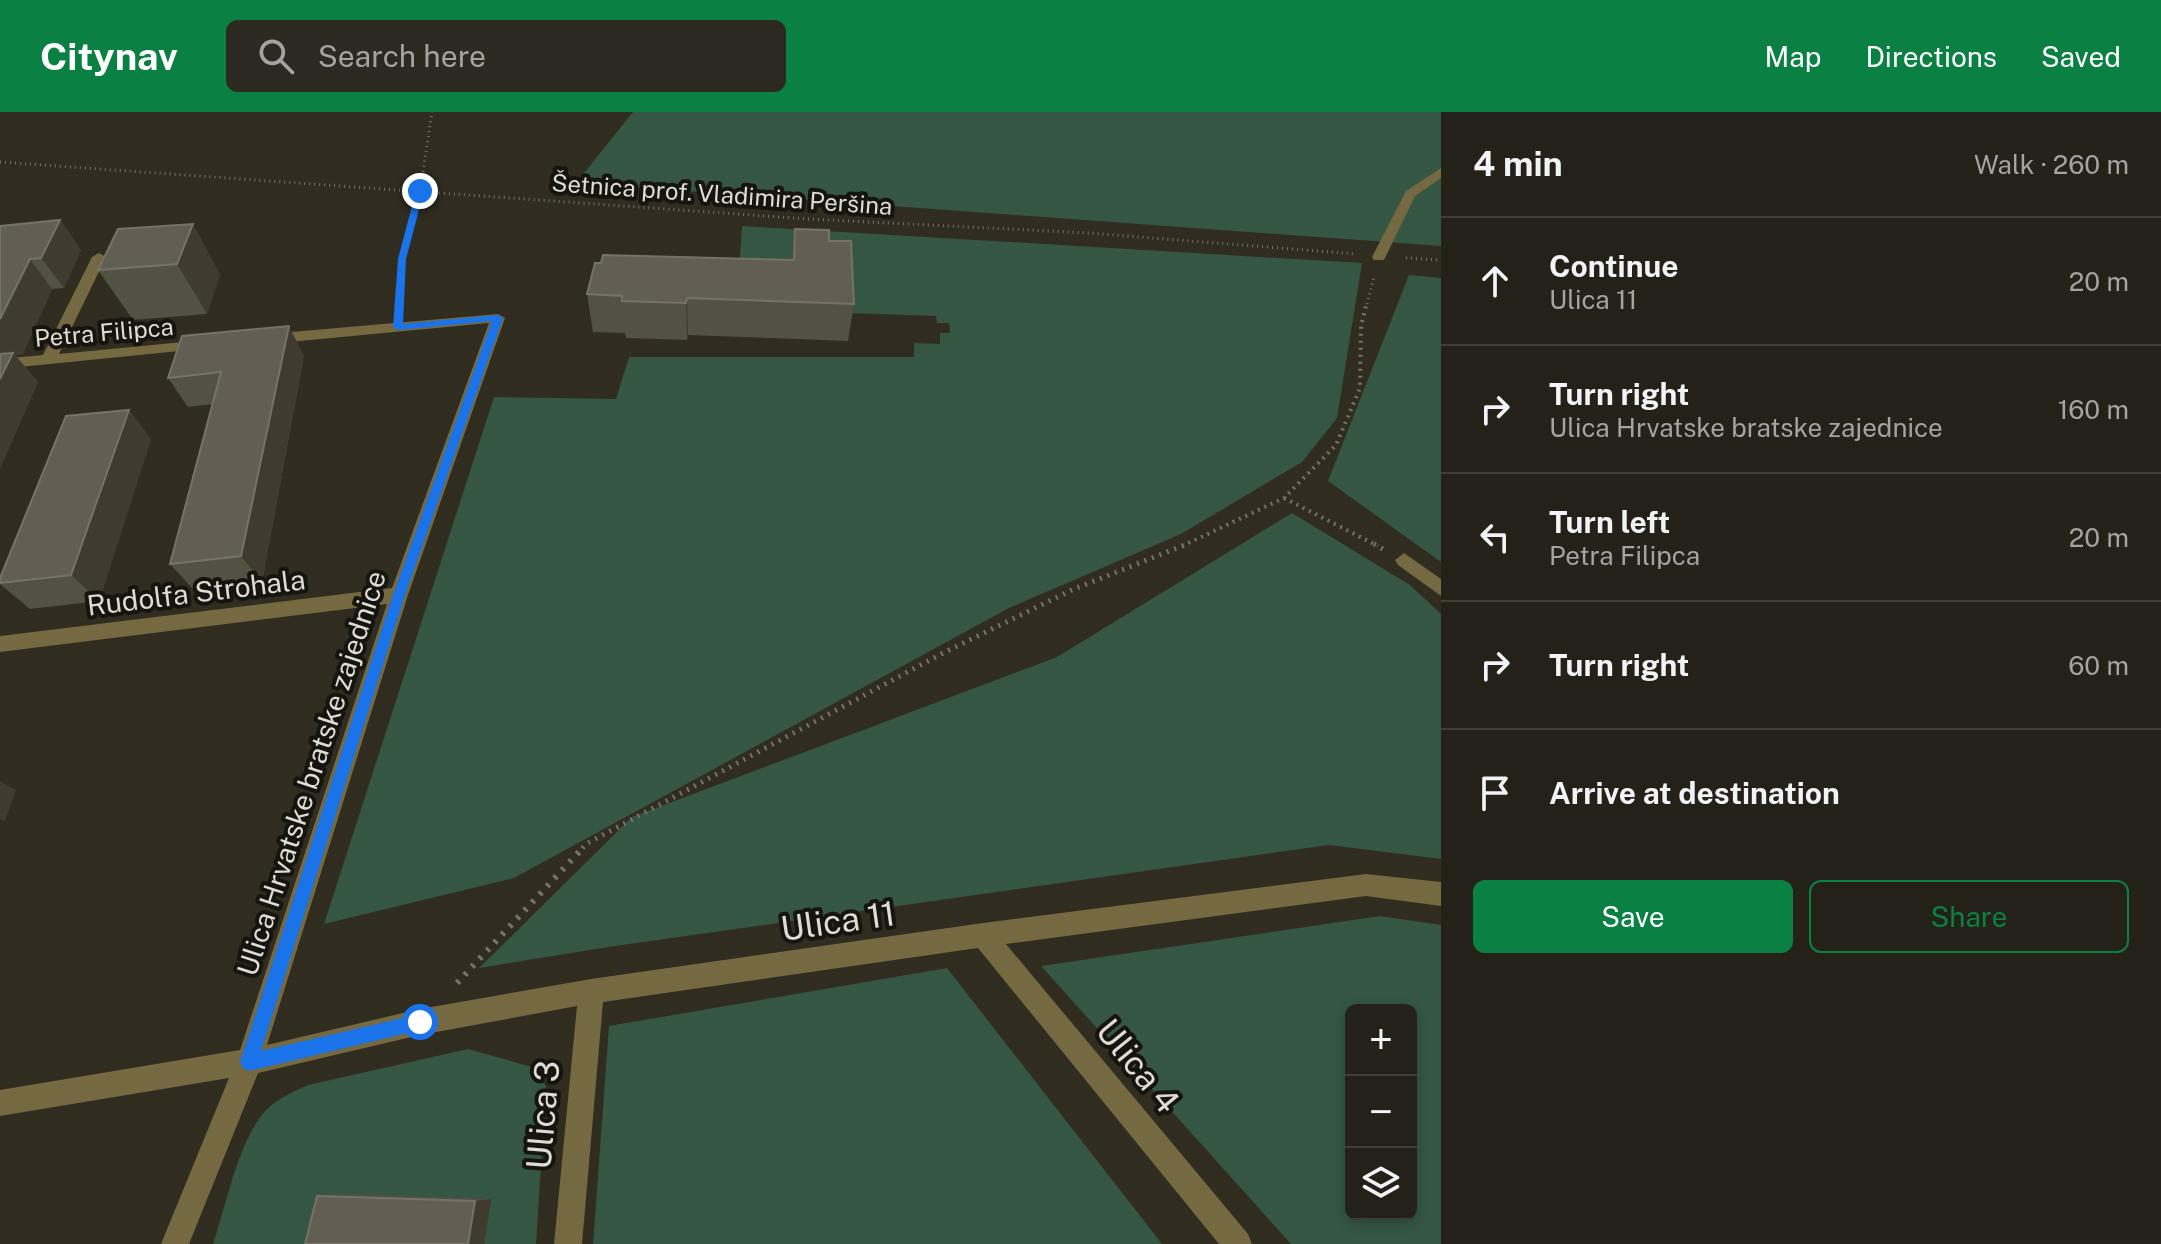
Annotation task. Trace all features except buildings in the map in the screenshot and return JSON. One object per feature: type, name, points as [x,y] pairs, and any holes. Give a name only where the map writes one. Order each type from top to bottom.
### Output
[{"type":"street","points":[[1379,257],[1410,194],[1441,172]]},
{"type":"street","points":[[49,359],[99,257]]},
{"type":"street","name":"Ulica Hrvatske bratske zajednice","points":[[175,1244],[249,1062],[399,595],[498,318],[398,327]]},
{"type":"street","points":[[255,340],[398,327]]},
{"type":"street","name":"Petra Filipca","points":[[0,364],[223,343]]},
{"type":"street","points":[[1404,560],[1441,589]]},
{"type":"street","name":"Rudolfa Strohala","points":[[0,644],[399,595]]},
{"type":"street","name":"Ulica 11","points":[[0,1103],[249,1062],[420,1022],[591,991],[1366,885],[1441,894]]},
{"type":"street","name":"Ulica 4","points":[[983,935],[1238,1244]]},
{"type":"street","name":"Ulica 3","points":[[568,1244],[591,991]]},
{"type":"path","points":[[398,327],[402,259],[420,191],[432,112]]},
{"type":"path","name":"Šetnica prof. Vladimira Peršina","points":[[0,162],[937,227],[1105,234],[1441,260]]},
{"type":"path","points":[[420,1022],[586,844],[945,652],[1074,589],[1195,541],[1284,498],[1336,445],[1360,388],[1361,326],[1379,257]]},
{"type":"path","points":[[1284,498],[1404,560]]},
{"type":"green space","points":[[633,112],[1441,112],[1441,246],[576,183]]},
{"type":"green space","points":[[742,226],[1362,263],[1337,418],[1302,462],[1181,534],[1009,608],[514,878],[324,924],[494,397],[616,399],[629,357],[914,357],[914,343],[940,344],[940,333],[950,333],[949,323],[937,323],[936,316],[847,313],[738,287]]},
{"type":"green space","points":[[1409,275],[1441,278],[1441,562],[1328,481]]},
{"type":"green space","points":[[1292,513],[1410,585],[1441,614],[1441,859],[1329,845],[479,968],[632,817],[1057,657]]},
{"type":"green space","points":[[1380,916],[1441,925],[1441,1244],[1291,1244],[1041,966]]},
{"type":"green space","points":[[947,968],[1162,1244],[593,1244],[609,1026]]},
{"type":"green space","points":[[468,1049],[532,1067],[546,1086],[536,1244],[484,1244],[491,1199],[332,1244],[213,1244],[245,1144],[261,1116],[271,1106],[308,1085]]},
{"type":"route","points":[[420,191],[402,259],[398,327],[498,318],[399,595],[249,1062],[420,1022]]}]
